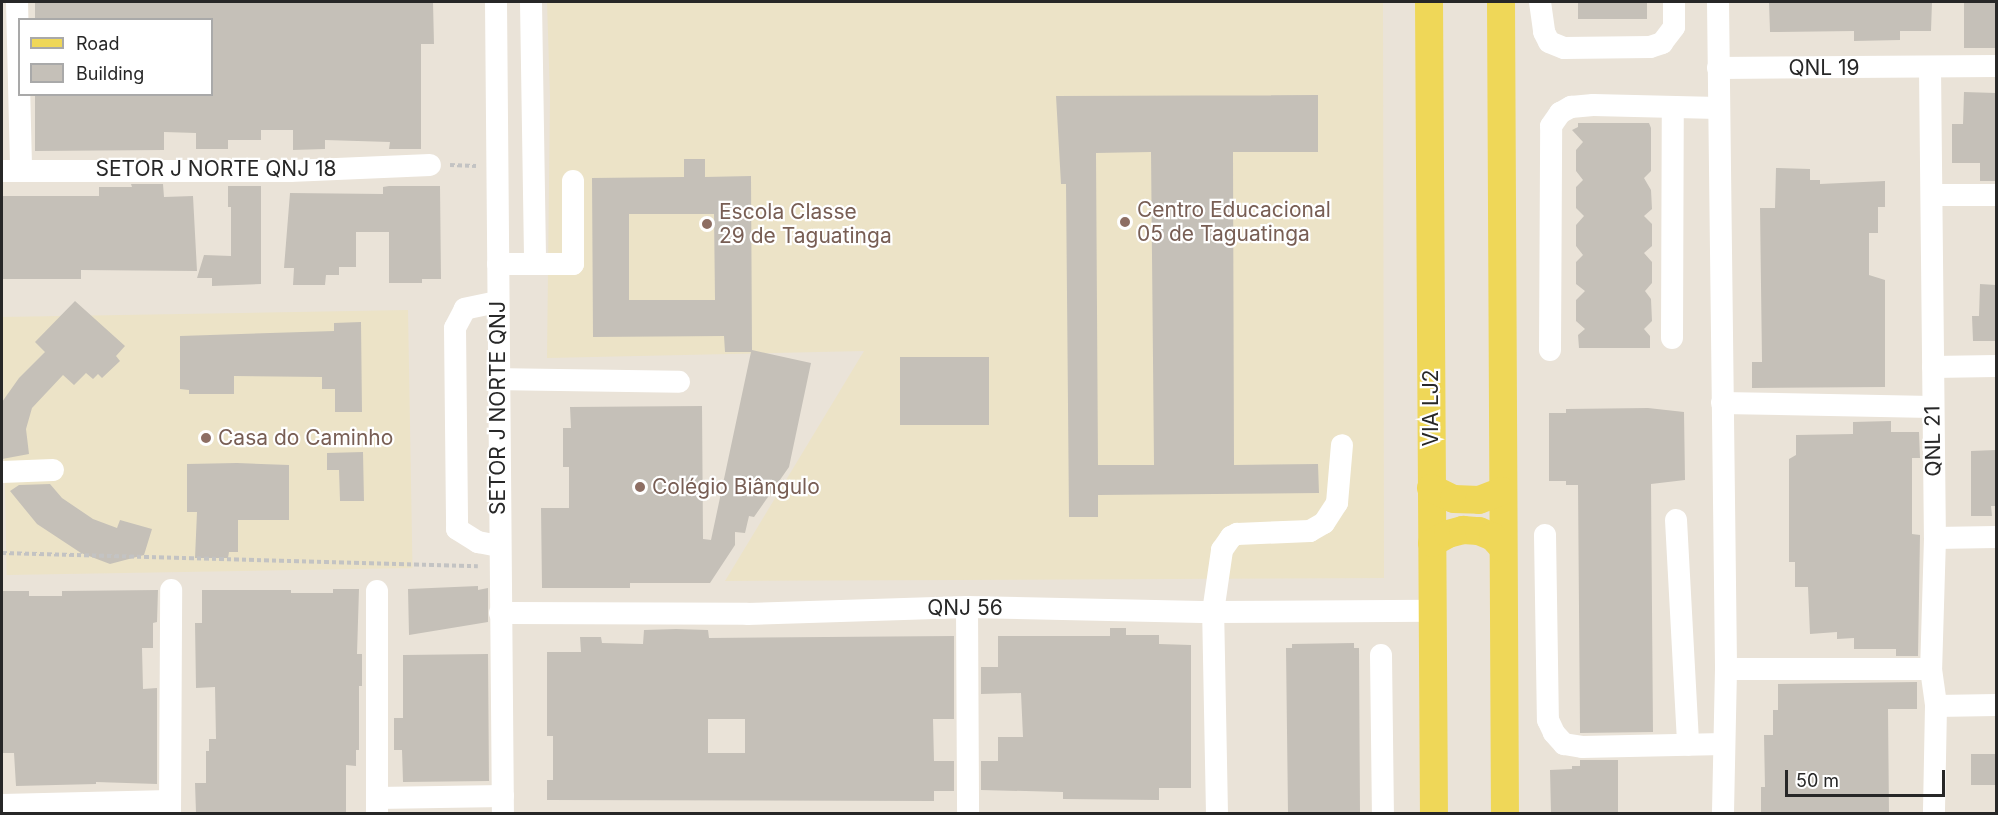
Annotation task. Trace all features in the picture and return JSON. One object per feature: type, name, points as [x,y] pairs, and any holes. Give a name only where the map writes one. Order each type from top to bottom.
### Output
[{"type":"main road","name":"VIA LJ2","points":[[1429,2],[1434,813]]},
{"type":"main road","points":[[1501,2],[1505,813]]},
{"type":"main road","points":[[1431,488],[1454,499],[1479,500],[1502,491]]},
{"type":"main road","points":[[1432,543],[1448,534],[1463,530],[1479,531],[1493,537],[1503,548]]},
{"type":"street","points":[[11,171],[17,2]]},
{"type":"street","name":"SETOR J NORTE QNJ","points":[[496,2],[499,556],[503,805]]},
{"type":"street","points":[[531,2],[535,264]]},
{"type":"street","points":[[1540,2],[1544,32],[1549,42],[1564,48],[1650,47],[1662,43],[1674,27],[1674,2]]},
{"type":"street","points":[[1718,2],[1726,669],[1724,813]]},
{"type":"street","name":"QNL 19","points":[[1718,68],[1996,66]]},
{"type":"street","name":"QNL 21","points":[[1930,68],[1935,538],[1931,669],[1936,706],[1934,813]]},
{"type":"street","points":[[497,94],[532,94]]},
{"type":"street","points":[[1550,350],[1551,126],[1560,113],[1571,107],[1593,105],[1718,108]]},
{"type":"street","points":[[1672,338],[1673,107]]},
{"type":"street","name":"SETOR J NORTE QNJ 18","points":[[11,171],[290,171],[430,165]]},
{"type":"street","points":[[498,264],[573,264],[573,181]]},
{"type":"street","points":[[1932,195],[1996,195]]},
{"type":"street","points":[[498,302],[465,309],[455,328],[457,529],[499,556]]},
{"type":"street","points":[[1934,367],[1996,366]]},
{"type":"street","points":[[498,379],[680,382]]},
{"type":"street","points":[[1722,403],[1932,407]]},
{"type":"street","points":[[1217,813],[1213,612],[1222,550],[1231,537],[1237,534],[1310,531],[1332,514],[1337,503],[1342,445]]},
{"type":"street","points":[[2,472],[53,470]]},
{"type":"street","points":[[1676,520],[1688,745]]},
{"type":"street","points":[[1545,536],[1548,720],[1554,733],[1564,744],[1582,747],[1724,744]]},
{"type":"street","points":[[1935,538],[1996,537]]},
{"type":"street","points":[[2,805],[170,807],[171,590]]},
{"type":"street","points":[[377,591],[377,806],[503,805]]},
{"type":"street","points":[[967,607],[968,813]]},
{"type":"street","name":"QNJ 56","points":[[500,614],[747,614],[967,607],[1213,612],[1431,610]]},
{"type":"street","points":[[1380,656],[1383,813]]},
{"type":"street","points":[[1726,669],[1931,669]]},
{"type":"street","points":[[1936,706],[1996,705]]},
{"type":"path","points":[[430,165],[497,166]]},
{"type":"path","points":[[2,553],[499,556]]},
{"type":"shaded area","name":"Centro Educacional 05 de Taguatinga","points":[[547,2],[1383,2],[1384,578],[725,581],[864,351],[547,358],[550,97]]},
{"type":"shaded area","name":"Casa do Caminho","points":[[408,310],[413,568],[7,575],[2,317]]},
{"type":"building","points":[[35,2],[433,2],[434,44],[421,44],[421,149],[389,149],[390,142],[325,140],[325,149],[293,150],[293,130],[261,130],[261,140],[228,140],[228,149],[196,149],[196,133],[164,132],[164,150],[35,151],[35,96],[213,96],[213,18],[35,18]]},
{"type":"building","points":[[1578,2],[1647,2],[1647,19],[1578,19]]},
{"type":"building","points":[[1769,2],[1932,2],[1931,31],[1900,31],[1900,40],[1854,41],[1854,31],[1770,32]]},
{"type":"building","points":[[1964,2],[1996,2],[1996,48],[1964,48]]},
{"type":"building","points":[[1964,92],[1996,93],[1996,181],[1980,181],[1980,163],[1952,163],[1952,124],[1963,124]]},
{"type":"building","points":[[1318,95],[1318,152],[1233,152],[1234,465],[1318,464],[1319,493],[1098,495],[1098,517],[1069,517],[1066,184],[1061,184],[1056,96]],"holes":[[[1151,152],[1154,465],[1098,465],[1096,153]]]},
{"type":"building","points":[[1578,123],[1649,123],[1651,128],[1651,171],[1644,178],[1651,190],[1652,209],[1644,216],[1652,224],[1652,246],[1644,253],[1652,262],[1652,283],[1645,291],[1651,299],[1652,321],[1644,329],[1650,336],[1650,348],[1579,348],[1578,335],[1585,329],[1576,321],[1576,300],[1585,291],[1576,284],[1576,262],[1583,255],[1576,246],[1576,225],[1584,216],[1576,208],[1576,187],[1583,180],[1576,171],[1576,150],[1583,142],[1572,130],[1578,127]]},
{"type":"building","points":[[684,159],[705,159],[705,177],[751,176],[752,350],[811,363],[789,467],[754,517],[749,516],[745,533],[735,532],[735,545],[710,583],[630,583],[630,588],[542,588],[541,508],[569,508],[569,467],[563,467],[563,428],[571,428],[570,407],[702,406],[703,539],[711,540],[751,352],[725,352],[724,336],[593,337],[592,178],[684,177]],"holes":[[[629,214],[714,214],[715,300],[629,300]]]},
{"type":"building","points":[[1776,168],[1810,169],[1810,180],[1820,180],[1820,184],[1885,181],[1885,207],[1878,207],[1878,233],[1869,233],[1869,275],[1885,280],[1885,387],[1752,388],[1752,362],[1762,362],[1760,208],[1775,208]]},
{"type":"building","points":[[131,184],[163,184],[164,197],[193,196],[197,271],[81,270],[81,279],[3,279],[3,196],[99,196],[99,187],[132,187]]},
{"type":"building","points":[[228,186],[261,186],[261,284],[212,286],[212,278],[197,278],[204,255],[231,256],[231,207],[228,207]]},
{"type":"building","points":[[440,186],[441,279],[422,279],[422,283],[389,283],[389,232],[356,232],[356,267],[339,267],[339,275],[326,275],[325,285],[293,285],[294,268],[284,268],[290,193],[383,194],[383,187]]},
{"type":"building","points":[[1980,284],[1996,285],[1996,341],[1973,341],[1972,316],[1979,316]]},
{"type":"building","points":[[75,301],[125,346],[116,356],[120,361],[102,378],[98,374],[93,379],[86,373],[74,385],[63,375],[32,408],[26,429],[29,454],[2,459],[2,402],[19,378],[45,352],[35,342]]},
{"type":"building","points":[[361,322],[362,412],[335,412],[335,389],[322,389],[322,377],[234,376],[234,394],[189,394],[189,390],[180,389],[180,336],[334,331],[334,323]]},
{"type":"building","points":[[900,357],[989,357],[989,425],[900,425]]},
{"type":"building","points":[[1648,408],[1684,412],[1685,480],[1651,484],[1653,732],[1580,733],[1578,485],[1566,485],[1566,481],[1549,481],[1549,413],[1566,413],[1566,409]]},
{"type":"building","points":[[1891,421],[1891,432],[1919,432],[1920,458],[1912,458],[1912,534],[1920,535],[1918,656],[1896,656],[1896,649],[1854,649],[1854,638],[1837,639],[1837,632],[1810,634],[1808,587],[1795,587],[1795,562],[1789,562],[1789,459],[1796,455],[1796,435],[1853,434],[1853,422]]},
{"type":"building","points":[[1996,450],[1996,506],[1991,506],[1992,516],[1971,516],[1971,451]]},
{"type":"building","points":[[363,452],[364,501],[340,501],[339,470],[327,470],[327,453]]},
{"type":"building","points":[[187,464],[289,465],[289,520],[238,520],[238,552],[229,552],[228,558],[195,558],[197,512],[187,512]]},
{"type":"building","points":[[50,484],[62,498],[93,519],[117,528],[120,520],[152,529],[144,555],[110,564],[81,553],[37,524],[10,491],[19,485]]},
{"type":"building","points":[[478,586],[478,590],[488,588],[488,622],[409,635],[408,589]]},
{"type":"building","points":[[333,589],[359,589],[357,654],[362,654],[362,686],[359,686],[359,750],[356,750],[356,766],[346,765],[346,813],[196,813],[195,783],[206,783],[206,751],[209,751],[209,739],[216,739],[215,687],[196,688],[195,623],[202,623],[202,590],[291,590],[291,593],[333,593]]},
{"type":"building","points":[[158,590],[157,622],[153,623],[153,648],[142,648],[143,689],[157,688],[157,784],[96,782],[96,784],[16,786],[14,753],[2,753],[2,591],[29,591],[29,596],[62,596],[62,591]]},
{"type":"building","points":[[1110,628],[1126,628],[1126,635],[1159,635],[1159,644],[1191,645],[1191,788],[1159,788],[1159,800],[1063,799],[1063,792],[981,790],[981,761],[998,761],[998,737],[1023,737],[1021,693],[981,694],[981,667],[998,667],[998,636],[1110,636]]},
{"type":"building","points":[[644,630],[708,630],[709,638],[954,636],[954,719],[933,719],[934,761],[954,761],[954,791],[934,791],[934,801],[547,800],[547,780],[553,780],[553,736],[547,736],[547,652],[581,652],[580,637],[601,637],[602,643],[643,644]],"holes":[[[708,719],[745,719],[745,753],[708,753]]]},
{"type":"building","points":[[1354,643],[1354,648],[1359,648],[1360,813],[1288,813],[1286,648],[1292,648],[1292,644]]},
{"type":"building","points":[[488,654],[489,781],[403,782],[402,750],[394,750],[394,718],[403,718],[403,655]]},
{"type":"building","points":[[1917,682],[1917,709],[1888,709],[1889,813],[1761,813],[1761,787],[1765,787],[1764,735],[1773,735],[1773,710],[1778,710],[1778,684]]},
{"type":"building","points":[[1971,754],[1996,754],[1996,785],[1971,785]]},
{"type":"building","points":[[1580,760],[1618,760],[1618,813],[1551,813],[1550,770],[1572,769],[1572,766],[1580,766]]},
{"type":"place","name":"Centro Educacional 05 de Taguatinga","points":[[1125,222]]},
{"type":"place","name":"Escola Classe 29 de Taguatinga","points":[[707,224]]},
{"type":"place","name":"Casa do Caminho","points":[[206,438]]},
{"type":"place","name":"Colégio Biângulo","points":[[640,487]]}]
